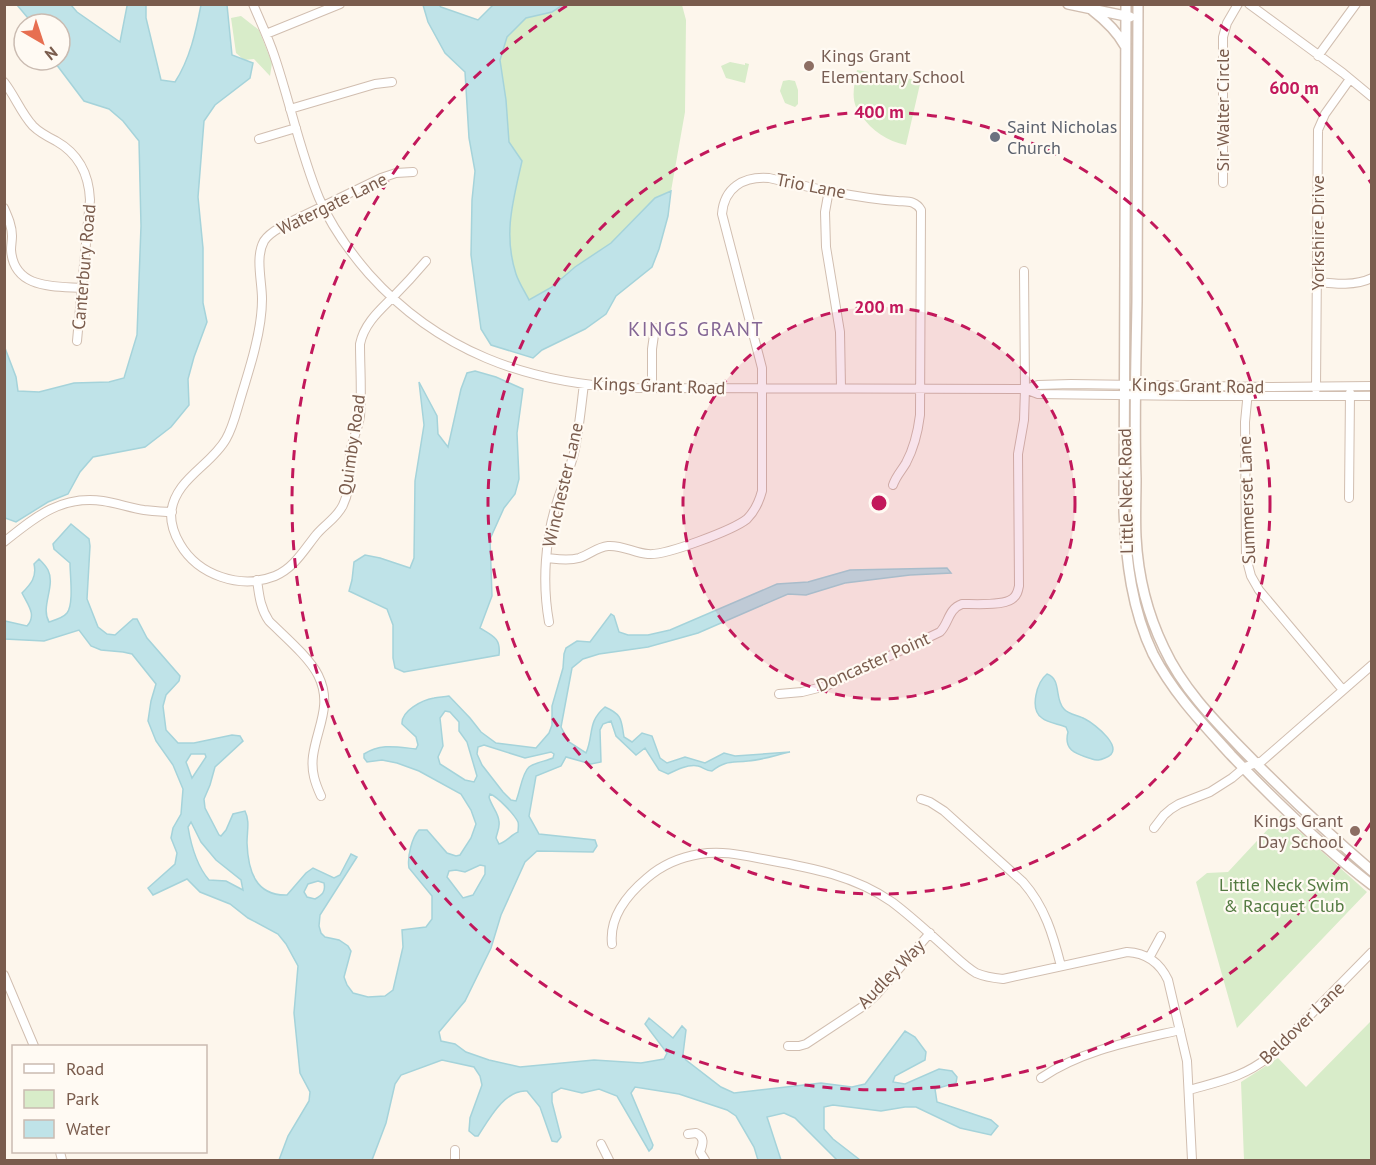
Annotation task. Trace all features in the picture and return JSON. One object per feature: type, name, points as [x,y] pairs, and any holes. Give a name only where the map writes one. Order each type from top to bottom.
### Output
[{"type":"street","name":"Kings Grant Road","points":[[252,4],[266,34],[314,184],[323,206],[345,245],[392,298],[418,320],[478,355],[501,364],[554,379],[612,387],[1025,389],[1038,385],[1136,390],[1248,386],[1371,386]]},
{"type":"street","points":[[266,34],[340,4]]},
{"type":"street","points":[[1068,4],[1138,18]]},
{"type":"street","name":"Little Neck Road","points":[[1126,4],[1125,537],[1130,576],[1141,624],[1163,672],[1183,702],[1299,823],[1370,877]]},
{"type":"street","name":"Little Neck Road","points":[[1138,4],[1136,536],[1141,576],[1150,612],[1164,648],[1182,681],[1203,708],[1370,877]]},
{"type":"street","name":"Sir Walter Circle","points":[[1223,183],[1223,37],[1227,23],[1238,4]]},
{"type":"street","points":[[1249,4],[1371,97]]},
{"type":"street","points":[[1318,56],[1356,4]]},
{"type":"street","points":[[1090,9],[1114,30],[1126,48]]},
{"type":"street","name":"Yorkshire Drive","points":[[1316,396],[1318,130],[1324,114],[1350,79]]},
{"type":"street","name":"Canterbury Road","points":[[4,82],[32,125],[70,152],[84,169],[87,177],[90,200],[77,341]]},
{"type":"street","points":[[290,109],[375,84],[392,82]]},
{"type":"street","points":[[259,139],[296,128]]},
{"type":"street","name":"Watergate Lane","points":[[172,512],[175,499],[186,481],[220,448],[231,429],[256,347],[262,297],[260,254],[264,242],[272,232],[386,176],[413,172]]},
{"type":"street","name":"Trio Lane","points":[[762,388],[761,359],[722,214],[724,201],[732,189],[745,180],[753,178],[769,178],[880,200],[912,201],[919,206],[921,210],[920,388]]},
{"type":"street","points":[[830,190],[825,212],[825,229],[827,257],[840,332],[841,388]]},
{"type":"street","points":[[4,208],[11,228],[13,262],[22,274],[37,284],[82,288]]},
{"type":"street","name":"Quimby Road","points":[[172,512],[171,521],[182,548],[198,565],[216,576],[237,580],[257,580],[275,575],[292,565],[342,507],[348,490],[350,456],[361,404],[360,344],[364,329],[426,261]]},
{"type":"street","points":[[1024,272],[1025,389]]},
{"type":"street","points":[[1318,282],[1354,283],[1371,278]]},
{"type":"street","points":[[652,388],[652,349],[655,328]]},
{"type":"street","name":"Winchester Lane","points":[[549,621],[545,603],[546,558],[557,502],[574,453],[584,384]]},
{"type":"street","name":"Summerset Lane","points":[[1248,386],[1245,422],[1244,526],[1247,567],[1259,590],[1343,690]]},
{"type":"street","points":[[1349,498],[1350,386]]},
{"type":"street","points":[[546,558],[580,558],[607,546],[648,554],[662,553],[698,541],[745,520],[756,508],[762,491],[762,388]]},
{"type":"street","points":[[893,485],[905,465],[915,440],[920,415],[920,388]]},
{"type":"street","name":"Doncaster Point","points":[[779,694],[826,686],[940,632],[945,628],[952,611],[957,606],[1002,603],[1016,596],[1019,586],[1018,454],[1024,420],[1025,389]]},
{"type":"street","name":"Kings Grant Road","points":[[1136,390],[1247,396],[1371,396]]},
{"type":"street","points":[[4,543],[46,511],[76,501],[102,501],[142,510],[172,512]]},
{"type":"street","points":[[257,580],[265,615],[310,662],[322,686],[325,709],[315,747],[313,767],[321,796]]},
{"type":"street","points":[[1154,828],[1171,809],[1210,792],[1244,768],[1256,764],[1289,738],[1371,664]]},
{"type":"street","points":[[921,799],[945,811],[1032,892],[1049,923],[1061,966]]},
{"type":"street","points":[[612,944],[612,927],[621,908],[649,876],[661,867],[685,857],[721,852],[815,868],[869,887],[892,902],[966,966],[984,976],[1003,979],[1127,952],[1142,954],[1160,967],[1168,980],[1187,1061],[1192,1161]]},
{"type":"street","name":"Audley Way","points":[[788,1046],[806,1044],[865,1005],[930,933]]},
{"type":"street","points":[[1149,958],[1161,936]]},
{"type":"street","name":"Beldover Lane","points":[[1189,1090],[1236,1077],[1265,1061],[1371,952]]},
{"type":"street","points":[[4,975],[33,1045]]},
{"type":"street","points":[[1041,1078],[1085,1055],[1180,1030]]},
{"type":"street","points":[[688,1134],[696,1133],[702,1137],[700,1152],[705,1161]]},
{"type":"street","points":[[602,1144],[609,1161]]},
{"type":"street","points":[[454,1150],[455,1161]]},
{"type":"green space","points":[[563,5],[682,5],[686,20],[685,112],[671,191],[655,198],[611,243],[575,267],[552,287],[529,300],[516,274],[510,245],[511,217],[522,161],[509,142],[500,60],[507,37],[527,17],[552,12]]},
{"type":"green space","points":[[241,16],[259,30],[272,63],[270,76],[254,59],[244,60],[236,53],[231,18]]},
{"type":"green space","points":[[730,62],[749,64],[745,83],[726,78],[721,66]]},
{"type":"green space","points":[[857,70],[917,80],[920,84],[906,145],[880,134],[870,126],[856,108],[854,84]]},
{"type":"green space","points":[[783,81],[795,81],[798,90],[798,104],[795,107],[785,103],[780,91]]},
{"type":"green space","name":"Little Neck Swim & Racquet Club","points":[[1281,815],[1367,892],[1237,1028],[1196,882],[1207,873],[1228,872]]},
{"type":"green space","points":[[1370,1022],[1372,1024],[1371,1160],[1244,1160],[1241,1082],[1278,1058],[1306,1087]]},
{"type":"water","points":[[17,5],[71,5],[77,12],[120,42],[127,6],[146,5],[146,18],[161,80],[175,82],[195,35],[201,5],[227,5],[232,55],[253,63],[250,78],[215,105],[204,121],[198,197],[203,248],[203,303],[207,322],[188,379],[189,405],[171,427],[145,447],[93,457],[80,472],[68,494],[48,502],[16,522],[5,518],[5,348],[16,377],[18,391],[39,392],[74,383],[109,382],[124,378],[137,335],[141,226],[139,141],[123,121],[109,109],[84,101],[62,72],[72,72],[72,12],[23,12]]},
{"type":"water","points":[[423,5],[439,5],[478,20],[493,5],[563,5],[552,12],[526,18],[507,37],[500,60],[509,142],[522,161],[511,218],[510,245],[516,274],[529,300],[552,287],[575,267],[611,243],[655,198],[671,191],[668,216],[652,267],[616,296],[606,314],[585,329],[542,350],[533,358],[491,345],[481,329],[471,255],[475,171],[469,138],[465,72],[445,53],[428,22]]},
{"type":"water","points":[[475,371],[523,389],[517,433],[519,479],[515,494],[504,508],[490,539],[492,596],[480,628],[497,641],[499,655],[404,672],[395,668],[393,625],[387,609],[349,591],[354,562],[365,555],[410,568],[414,558],[415,481],[424,425],[419,382],[437,416],[438,434],[448,447],[461,389],[467,373]]},
{"type":"water","points":[[71,524],[89,539],[87,599],[98,627],[107,634],[115,635],[133,619],[137,619],[147,638],[180,676],[179,681],[166,695],[163,706],[166,730],[178,743],[194,743],[232,735],[240,736],[243,741],[215,767],[204,799],[205,808],[221,836],[233,814],[245,811],[248,822],[249,863],[255,880],[267,891],[287,895],[313,868],[334,878],[340,875],[351,854],[357,857],[320,915],[319,926],[325,937],[339,940],[348,946],[351,951],[344,977],[347,985],[353,993],[368,997],[385,996],[393,990],[403,947],[402,930],[426,927],[432,919],[432,896],[409,868],[409,853],[416,833],[419,830],[427,830],[447,853],[456,856],[460,855],[471,838],[476,824],[461,794],[419,771],[382,760],[367,762],[364,758],[364,754],[377,748],[416,749],[418,745],[416,737],[402,724],[405,715],[413,707],[429,699],[449,696],[481,732],[496,743],[536,748],[549,733],[552,725],[552,706],[566,648],[577,641],[590,642],[611,614],[614,616],[619,632],[628,635],[648,635],[670,630],[777,584],[808,582],[850,570],[947,568],[951,573],[910,575],[845,583],[806,595],[788,594],[698,633],[648,647],[599,654],[583,659],[572,668],[561,727],[569,742],[586,753],[593,723],[605,707],[618,716],[624,737],[632,742],[642,733],[652,736],[660,758],[667,763],[685,757],[705,763],[724,753],[735,756],[790,752],[758,760],[725,764],[712,771],[690,766],[668,774],[659,770],[645,748],[636,755],[616,736],[611,721],[603,724],[600,730],[601,762],[591,764],[566,757],[561,766],[536,776],[529,816],[539,834],[595,840],[597,846],[593,852],[537,851],[525,862],[501,915],[491,948],[465,1001],[439,1032],[441,1041],[455,1044],[466,1052],[520,1067],[594,1060],[641,1063],[664,1059],[667,1053],[645,1024],[649,1018],[673,1038],[682,1026],[686,1030],[683,1054],[686,1060],[721,1087],[734,1093],[821,1083],[852,1087],[865,1084],[905,1031],[915,1037],[926,1052],[925,1060],[895,1076],[893,1082],[905,1084],[939,1069],[952,1071],[957,1077],[956,1083],[935,1089],[937,1102],[991,1120],[998,1126],[991,1135],[960,1128],[916,1107],[881,1111],[833,1105],[824,1107],[824,1129],[860,1160],[837,1160],[795,1118],[784,1113],[767,1117],[781,1160],[758,1160],[754,1147],[736,1116],[727,1110],[679,1094],[635,1087],[631,1093],[653,1145],[649,1151],[617,1096],[599,1089],[582,1093],[561,1088],[552,1093],[552,1102],[561,1137],[557,1142],[552,1141],[540,1107],[527,1091],[512,1095],[498,1106],[478,1136],[475,1136],[469,1131],[470,1118],[482,1085],[480,1076],[474,1067],[442,1060],[401,1075],[395,1084],[386,1123],[372,1160],[279,1160],[288,1136],[309,1101],[310,1092],[300,1073],[294,1013],[298,966],[278,934],[248,918],[230,904],[200,892],[187,879],[153,895],[148,888],[175,864],[177,853],[171,838],[173,828],[181,814],[183,789],[173,765],[156,741],[148,721],[156,684],[132,654],[101,650],[91,646],[79,630],[44,641],[5,639],[5,621],[27,626],[30,622],[30,610],[22,593],[32,580],[35,573],[34,564],[39,559],[50,576],[46,610],[49,622],[67,613],[71,596],[70,563],[54,549],[53,544]],"holes":[[[445,711],[450,712],[459,722],[459,731],[467,742],[477,776],[474,782],[465,780],[440,764],[438,757],[443,746],[440,718]],[[484,745],[525,758],[551,752],[554,754],[553,758],[529,767],[516,801],[511,800],[503,792],[482,765],[477,754],[478,747]],[[191,754],[205,754],[206,757],[192,778],[186,762]],[[490,794],[506,806],[518,823],[518,832],[499,844],[496,838],[499,819],[490,800]],[[191,822],[201,842],[216,860],[241,880],[243,890],[226,881],[209,880],[197,861],[188,827]],[[480,865],[485,866],[485,874],[473,895],[463,898],[447,877],[449,871],[465,872]],[[318,881],[324,883],[323,893],[315,899],[307,897],[304,892],[308,884]]]},
{"type":"water","points":[[1047,674],[1055,680],[1059,700],[1064,709],[1085,719],[1102,731],[1111,743],[1113,749],[1111,754],[1097,760],[1072,751],[1068,744],[1066,727],[1047,721],[1038,714],[1036,696],[1040,683]]},
{"type":"place","name":"Kings Grant Elementary School","points":[[809,66]]},
{"type":"place","name":"Saint Nicholas Church","points":[[995,137]]},
{"type":"place","name":"Kings Grant Day School","points":[[1355,831]]},
{"type":"district","name":"KINGS GRANT","points":[[696,329]]}]
